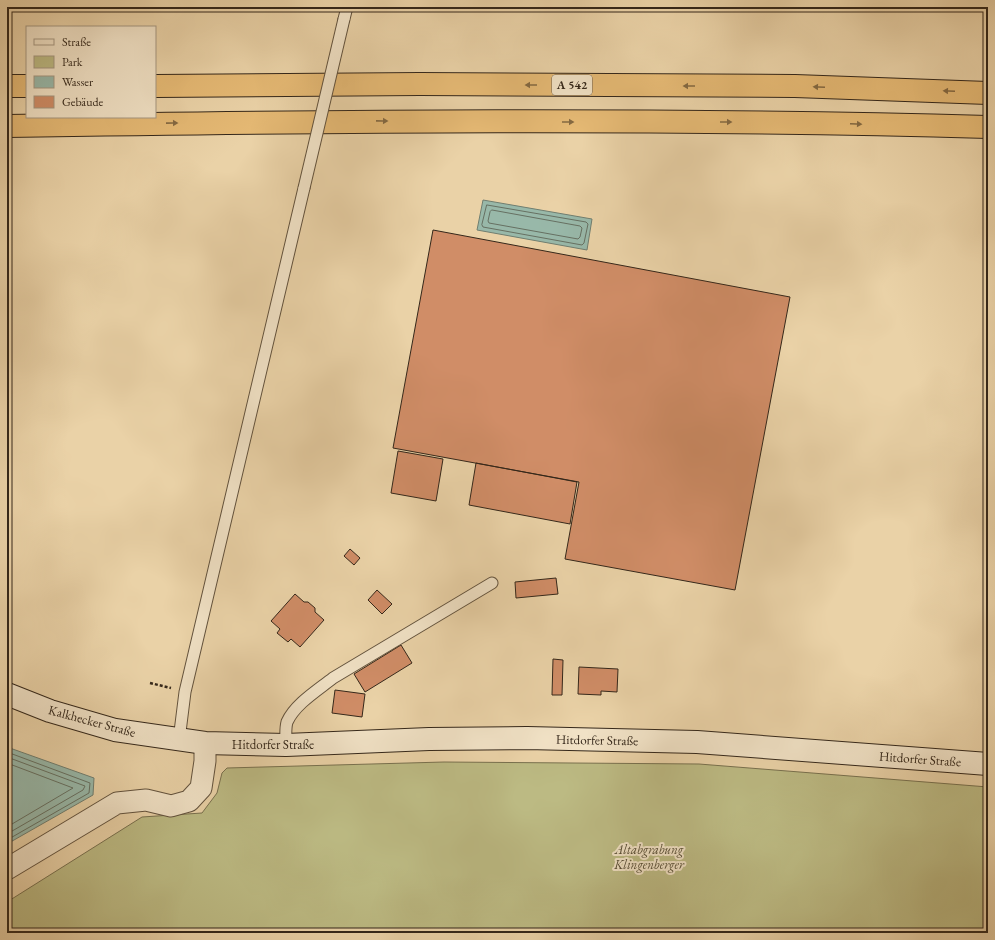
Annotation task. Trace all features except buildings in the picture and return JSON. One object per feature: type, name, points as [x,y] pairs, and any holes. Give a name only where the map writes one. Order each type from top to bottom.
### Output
[{"type":"highway","name":"A 542","points":[[156,86],[420,84],[788,86],[988,93]]},
{"type":"highway","points":[[7,86],[26,86]]},
{"type":"highway","points":[[7,126],[343,121],[807,122],[988,127]]},
{"type":"main road","name":"Kalkhecker Straße","points":[[7,694],[50,711],[115,730],[179,740]]},
{"type":"main road","name":"Hitdorfer Straße","points":[[179,740],[205,743],[286,745],[429,739],[528,738],[697,742],[988,764]]},
{"type":"street","points":[[7,869],[117,803],[146,800],[171,806],[189,801],[201,788],[205,761],[205,743]]},
{"type":"lane","points":[[179,740],[185,692],[347,7]]},
{"type":"lane","points":[[286,745],[287,724],[293,712],[333,678],[492,583]]},
{"type":"path","points":[[150,683],[185,692]]},
{"type":"green space","name":"Altabgrabung Klingenberger","points":[[444,762],[699,764],[988,787],[988,933],[7,933],[7,902],[142,817],[202,813],[217,793],[222,773],[227,768]]},
{"type":"water","points":[[483,200],[592,219],[587,250],[477,230]]},
{"type":"water","points":[[7,747],[94,778],[93,795],[7,844]]}]
